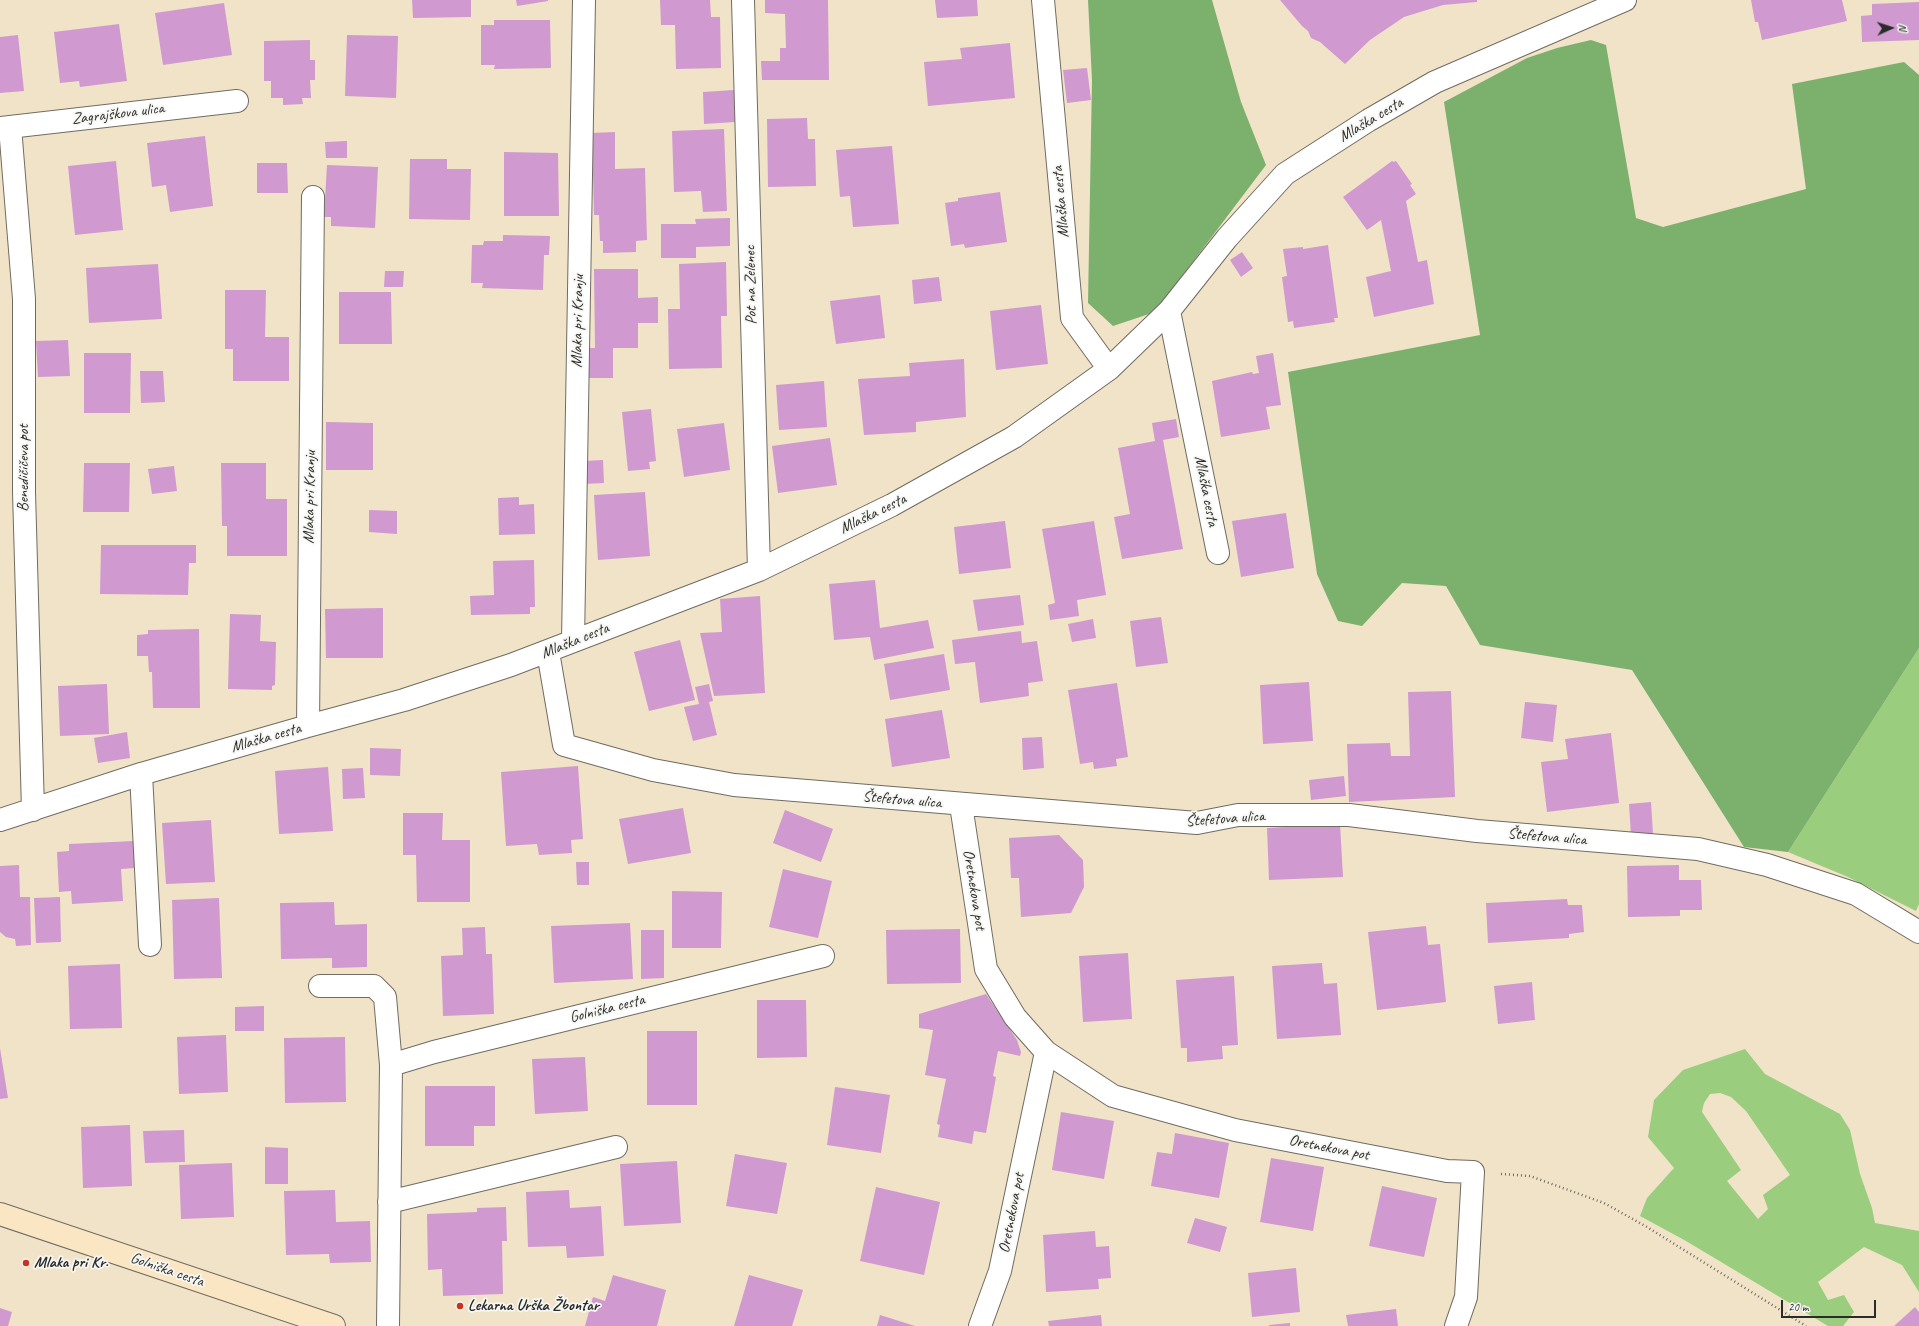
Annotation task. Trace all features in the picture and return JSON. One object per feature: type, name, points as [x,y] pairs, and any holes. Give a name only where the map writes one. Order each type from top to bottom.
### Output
[{"type":"main road","name":"Golniška cesta","points":[[0,1214],[334,1326]]},
{"type":"street","name":"Mlaka pri Kranju","points":[[573,641],[584,0]]},
{"type":"street","name":"Pot na Zelenec","points":[[743,0],[759,570]]},
{"type":"street","name":"Mlaška cesta","points":[[1043,0],[1072,318],[1109,369]]},
{"type":"street","name":"Mlaška cesta","points":[[0,820],[141,774],[404,700],[548,652],[759,570],[892,505],[952,473],[1014,437],[1109,369],[1169,311],[1227,238],[1286,174],[1369,120],[1435,82],[1625,0]]},
{"type":"street","name":"Zagrajškova ulica","points":[[5,128],[237,101]]},
{"type":"street","name":"Benedičičeva pot","points":[[5,128],[24,299],[24,492],[33,810]]},
{"type":"street","name":"Mlaka pri Kranju","points":[[308,726],[313,197]]},
{"type":"street","name":"Mlaška cesta","points":[[1169,311],[1218,553]]},
{"type":"street","name":"Štefetova ulica","points":[[548,652],[564,745],[653,770],[734,785],[961,805],[1197,823],[1238,815],[1349,816],[1477,831],[1698,849],[1767,865],[1856,894],[1919,932]]},
{"type":"street","points":[[141,774],[150,945]]},
{"type":"street","name":"Oretnekova pot","points":[[961,805],[986,969],[1015,1017],[1046,1052],[1113,1096],[1235,1130],[1447,1171],[1473,1172]]},
{"type":"street","name":"Golniška cesta","points":[[391,1065],[434,1052],[823,956]]},
{"type":"street","points":[[320,986],[374,986],[386,998],[391,1065],[388,1326]]},
{"type":"street","name":"Oretnekova pot","points":[[980,1326],[1000,1271],[1046,1052]]},
{"type":"street","points":[[389,1202],[616,1147]]},
{"type":"street","points":[[1456,1326],[1466,1297],[1473,1172]]},
{"type":"path","points":[[1473,1172],[1530,1176],[1604,1203],[1647,1227],[1806,1326]]},
{"type":"green space","points":[[1088,0],[1212,0],[1241,102],[1266,165],[1155,312],[1113,326],[1088,303],[1092,80]]},
{"type":"green space","points":[[1591,40],[1606,45],[1636,218],[1663,227],[1806,189],[1792,84],[1904,62],[1919,75],[1919,648],[1788,852],[1744,847],[1632,670],[1480,645],[1446,586],[1402,583],[1362,626],[1338,621],[1317,574],[1288,372],[1480,335],[1444,102],[1527,58],[1557,48]]},
{"type":"green space","points":[[1919,648],[1919,904],[1916,911],[1848,877],[1788,852]]},
{"type":"green space","points":[[1745,1049],[1765,1074],[1840,1114],[1850,1130],[1860,1174],[1872,1208],[1875,1223],[1919,1231],[1919,1292],[1902,1265],[1864,1247],[1818,1282],[1828,1300],[1844,1295],[1854,1312],[1843,1326],[1828,1326],[1686,1241],[1640,1216],[1647,1198],[1674,1168],[1648,1137],[1654,1100],[1683,1070]],"holes":[[[1720,1093],[1731,1097],[1746,1111],[1790,1175],[1763,1195],[1768,1209],[1758,1219],[1727,1181],[1741,1170],[1702,1112],[1704,1103],[1710,1094]]]},
{"type":"building","points":[[412,0],[471,0],[471,17],[413,18]]},
{"type":"building","points":[[516,0],[548,0],[548,1],[517,6]]},
{"type":"building","points":[[660,0],[710,0],[711,17],[720,17],[721,68],[676,69],[675,25],[661,25]]},
{"type":"building","points":[[765,0],[828,0],[829,80],[762,80],[761,61],[780,61],[780,48],[786,48],[785,14],[765,13]]},
{"type":"building","points":[[935,0],[977,0],[978,16],[937,18]]},
{"type":"building","points":[[1280,0],[1477,0],[1477,2],[1443,5],[1404,17],[1370,40],[1345,64],[1320,42],[1311,38],[1308,31]]},
{"type":"building","points":[[1751,0],[1842,0],[1847,21],[1762,40],[1758,22],[1755,22]]},
{"type":"building","points":[[1919,2],[1919,40],[1862,42],[1861,16],[1872,15],[1872,4]]},
{"type":"building","points":[[224,3],[232,55],[163,65],[155,13]]},
{"type":"building","points":[[494,20],[550,20],[551,68],[494,69],[495,65],[481,65],[481,25],[494,25]]},
{"type":"building","points":[[119,24],[127,81],[80,87],[79,81],[60,83],[54,32]]},
{"type":"building","points":[[18,35],[24,91],[0,93],[0,37]]},
{"type":"building","points":[[347,35],[398,36],[396,98],[345,96]]},
{"type":"building","points":[[310,40],[310,60],[315,60],[315,80],[310,80],[311,98],[302,98],[303,104],[283,105],[283,98],[271,98],[271,81],[264,81],[264,41]]},
{"type":"building","points":[[1010,43],[1015,98],[928,106],[924,62],[962,59],[960,48]]},
{"type":"building","points":[[1087,68],[1091,100],[1067,103],[1063,70]]},
{"type":"building","points":[[734,90],[735,122],[704,124],[703,92]]},
{"type":"building","points":[[807,118],[808,139],[815,139],[816,186],[768,187],[767,119]]},
{"type":"building","points":[[724,129],[727,211],[703,212],[701,191],[674,192],[672,131]]},
{"type":"building","points":[[615,132],[615,169],[645,168],[647,240],[636,241],[636,252],[603,253],[603,241],[600,241],[599,215],[594,215],[592,133]]},
{"type":"building","points":[[205,136],[213,206],[170,212],[166,185],[152,187],[147,143]]},
{"type":"building","points":[[347,141],[347,158],[326,158],[325,142]]},
{"type":"building","points":[[892,146],[899,224],[853,227],[850,196],[840,197],[836,150]]},
{"type":"building","points":[[504,152],[558,153],[559,216],[504,216]]},
{"type":"building","points":[[410,159],[447,159],[447,169],[471,169],[470,220],[409,219]]},
{"type":"building","points":[[116,161],[123,230],[75,235],[68,166]]},
{"type":"building","points":[[1392,161],[1396,161],[1412,184],[1410,185],[1416,194],[1406,201],[1418,262],[1427,260],[1434,304],[1374,317],[1366,277],[1391,271],[1381,220],[1367,230],[1343,197]]},
{"type":"building","points":[[257,163],[287,163],[288,193],[257,193]]},
{"type":"building","points":[[327,165],[378,167],[375,228],[331,226],[331,217],[324,217]]},
{"type":"building","points":[[1000,192],[1007,242],[965,248],[964,244],[951,246],[945,203],[958,201],[958,198]]},
{"type":"building","points":[[730,218],[730,246],[696,247],[696,258],[661,258],[661,224],[696,224],[695,219]]},
{"type":"building","points":[[503,235],[550,236],[549,255],[544,255],[543,290],[482,288],[483,283],[471,283],[472,245],[483,245],[484,241],[503,241]]},
{"type":"building","points":[[1328,245],[1338,318],[1334,318],[1335,322],[1294,328],[1293,321],[1288,322],[1282,277],[1287,276],[1283,249],[1303,247],[1303,249]]},
{"type":"building","points":[[1242,252],[1253,268],[1241,277],[1230,260]]},
{"type":"building","points":[[726,262],[727,316],[721,316],[722,368],[669,369],[668,309],[680,309],[679,264]]},
{"type":"building","points":[[158,264],[162,319],[89,323],[86,268]]},
{"type":"building","points":[[594,269],[638,269],[638,298],[658,297],[658,323],[638,323],[638,348],[613,348],[613,378],[586,378],[585,348],[595,348]]},
{"type":"building","points":[[385,271],[404,271],[403,287],[384,287]]},
{"type":"building","points":[[939,277],[942,301],[914,304],[912,280]]},
{"type":"building","points":[[225,290],[266,290],[265,337],[289,337],[289,381],[233,381],[233,349],[225,349]]},
{"type":"building","points":[[339,292],[391,292],[392,344],[339,344]]},
{"type":"building","points":[[880,295],[885,338],[836,344],[830,301]]},
{"type":"building","points":[[1041,305],[1048,364],[996,370],[990,311]]},
{"type":"building","points":[[68,340],[70,376],[38,377],[36,341]]},
{"type":"building","points":[[84,353],[131,353],[130,413],[84,413]]},
{"type":"building","points":[[1273,353],[1281,405],[1266,407],[1270,429],[1221,437],[1212,381],[1252,372],[1253,374],[1259,373],[1256,356]]},
{"type":"building","points":[[964,359],[966,417],[916,422],[916,432],[864,435],[858,379],[910,376],[909,363]]},
{"type":"building","points":[[140,371],[163,371],[165,402],[141,403]]},
{"type":"building","points":[[824,381],[827,427],[779,430],[776,385]]},
{"type":"building","points":[[651,409],[656,461],[649,462],[650,469],[628,471],[622,412]]},
{"type":"building","points":[[1176,419],[1179,437],[1163,440],[1183,549],[1122,559],[1114,517],[1130,514],[1118,448],[1155,441],[1152,423]]},
{"type":"building","points":[[326,422],[373,423],[373,470],[326,470]]},
{"type":"building","points":[[724,423],[730,470],[684,477],[677,429]]},
{"type":"building","points":[[830,438],[837,485],[778,493],[772,446]]},
{"type":"building","points":[[603,460],[604,483],[584,484],[583,461]]},
{"type":"building","points":[[84,463],[130,463],[129,512],[83,512]]},
{"type":"building","points":[[221,463],[266,463],[266,499],[287,499],[287,556],[227,556],[227,526],[222,526]]},
{"type":"building","points":[[174,466],[177,491],[152,494],[148,469]]},
{"type":"building","points":[[645,492],[650,556],[598,560],[594,495]]},
{"type":"building","points":[[519,497],[519,505],[534,504],[535,534],[499,535],[498,498]]},
{"type":"building","points":[[369,510],[397,511],[397,534],[369,532]]},
{"type":"building","points":[[1286,513],[1294,568],[1241,577],[1232,521]]},
{"type":"building","points":[[1005,521],[1011,568],[959,574],[954,527]]},
{"type":"building","points":[[1094,521],[1106,595],[1077,600],[1079,616],[1050,620],[1048,605],[1055,603],[1042,529]]},
{"type":"building","points":[[101,545],[196,545],[196,563],[189,563],[188,595],[100,594]]},
{"type":"building","points":[[534,560],[535,607],[530,607],[530,614],[471,615],[470,596],[494,595],[493,561]]},
{"type":"building","points":[[875,580],[880,628],[928,620],[934,648],[874,660],[870,637],[834,640],[829,584]]},
{"type":"building","points":[[1020,595],[1024,625],[978,631],[973,600]]},
{"type":"building","points":[[760,596],[765,693],[714,696],[700,633],[722,632],[720,599]]},
{"type":"building","points":[[383,608],[383,658],[326,658],[325,609]]},
{"type":"building","points":[[230,614],[261,615],[260,641],[276,642],[275,685],[272,686],[272,690],[228,689]]},
{"type":"building","points":[[1161,617],[1168,663],[1136,667],[1130,621]]},
{"type":"building","points":[[1093,619],[1096,638],[1072,642],[1068,624]]},
{"type":"building","points":[[199,629],[200,708],[153,708],[152,672],[149,672],[148,656],[137,656],[137,635],[148,634],[148,630]]},
{"type":"building","points":[[1021,631],[1022,643],[1037,641],[1043,681],[1028,683],[1029,696],[980,703],[975,662],[955,664],[952,640]]},
{"type":"building","points":[[680,640],[695,700],[649,711],[634,652]]},
{"type":"building","points":[[944,654],[950,690],[890,700],[884,664]]},
{"type":"building","points":[[1309,682],[1313,741],[1263,744],[1260,685]]},
{"type":"building","points":[[1117,683],[1128,757],[1116,759],[1117,766],[1094,769],[1093,762],[1080,764],[1068,690]]},
{"type":"building","points":[[107,684],[109,734],[60,736],[58,686]]},
{"type":"building","points":[[709,684],[713,701],[709,702],[717,735],[693,741],[684,707],[699,704],[695,687]]},
{"type":"building","points":[[1451,691],[1455,797],[1349,802],[1347,744],[1390,743],[1391,756],[1410,756],[1408,692]]},
{"type":"building","points":[[1525,702],[1557,705],[1553,742],[1521,738]]},
{"type":"building","points":[[942,710],[950,758],[892,767],[885,719]]},
{"type":"building","points":[[127,732],[130,758],[98,763],[94,738]]},
{"type":"building","points":[[1611,733],[1619,803],[1547,812],[1541,762],[1568,759],[1565,739]]},
{"type":"building","points":[[1042,737],[1044,768],[1023,770],[1022,738]]},
{"type":"building","points":[[370,748],[401,749],[400,776],[370,775]]},
{"type":"building","points":[[578,766],[583,839],[571,840],[572,853],[539,855],[537,844],[506,846],[501,772]]},
{"type":"building","points":[[328,767],[333,831],[279,834],[275,771]]},
{"type":"building","points":[[363,768],[365,798],[343,799],[342,769]]},
{"type":"building","points":[[1344,776],[1346,796],[1311,800],[1309,780]]},
{"type":"building","points":[[1651,802],[1653,834],[1631,835],[1629,804]]},
{"type":"building","points":[[683,808],[691,853],[628,864],[619,819]]},
{"type":"building","points":[[785,810],[833,829],[821,862],[773,843]]},
{"type":"building","points":[[403,813],[443,813],[442,840],[470,840],[470,902],[417,902],[416,855],[403,855]]},
{"type":"building","points":[[211,820],[215,882],[166,884],[162,823]]},
{"type":"building","points":[[1340,824],[1343,877],[1269,880],[1267,828]]},
{"type":"building","points":[[1059,835],[1083,860],[1084,887],[1071,913],[1021,917],[1019,878],[1011,878],[1009,838]]},
{"type":"building","points":[[134,841],[135,868],[121,869],[123,901],[72,904],[71,891],[59,892],[57,852],[69,851],[69,844]]},
{"type":"building","points":[[576,862],[589,862],[589,885],[577,885]]},
{"type":"building","points":[[19,865],[20,897],[30,897],[31,945],[16,946],[15,939],[6,937],[0,932],[0,866]]},
{"type":"building","points":[[1679,865],[1679,880],[1701,880],[1702,910],[1680,910],[1680,916],[1628,917],[1627,866]]},
{"type":"building","points":[[783,869],[832,881],[818,938],[769,927]]},
{"type":"building","points":[[672,891],[722,892],[721,948],[672,948]]},
{"type":"building","points":[[60,897],[61,942],[36,943],[34,898]]},
{"type":"building","points":[[219,898],[222,978],[174,979],[172,900]]},
{"type":"building","points":[[1567,899],[1568,905],[1582,905],[1584,932],[1569,934],[1569,938],[1488,943],[1486,903]]},
{"type":"building","points":[[334,902],[335,925],[367,924],[367,967],[332,968],[332,958],[281,959],[280,903]]},
{"type":"building","points":[[630,923],[633,979],[554,983],[551,926]]},
{"type":"building","points":[[1426,926],[1428,945],[1440,944],[1446,1002],[1377,1010],[1368,932]]},
{"type":"building","points":[[485,927],[486,954],[492,954],[494,1014],[443,1016],[441,956],[463,955],[462,928]]},
{"type":"building","points":[[960,929],[961,983],[887,984],[886,930]]},
{"type":"building","points":[[641,930],[664,930],[664,978],[641,979]]},
{"type":"building","points":[[1128,953],[1132,1019],[1083,1022],[1079,956]]},
{"type":"building","points":[[1322,963],[1324,984],[1337,983],[1341,1035],[1277,1039],[1272,966]]},
{"type":"building","points":[[120,964],[122,1028],[70,1029],[68,966]]},
{"type":"building","points":[[1234,976],[1238,1045],[1222,1046],[1223,1059],[1187,1062],[1187,1048],[1181,1048],[1176,980]]},
{"type":"building","points":[[1532,982],[1535,1020],[1498,1024],[1494,986]]},
{"type":"building","points":[[986,994],[1017,1040],[1021,1052],[1020,1056],[998,1051],[993,1076],[996,1077],[986,1133],[974,1131],[972,1144],[938,1137],[940,1125],[937,1124],[946,1079],[925,1075],[933,1030],[919,1028],[919,1014]]},
{"type":"building","points":[[757,1000],[806,1000],[807,1057],[757,1058]]},
{"type":"building","points":[[264,1006],[264,1031],[235,1031],[235,1007]]},
{"type":"building","points":[[647,1031],[697,1031],[697,1105],[647,1105]]},
{"type":"building","points":[[226,1035],[228,1092],[179,1094],[177,1037]]},
{"type":"building","points":[[345,1037],[346,1102],[285,1103],[284,1038]]},
{"type":"building","points":[[0,1048],[8,1098],[0,1099]]},
{"type":"building","points":[[585,1057],[588,1111],[535,1114],[532,1059]]},
{"type":"building","points":[[425,1086],[495,1086],[495,1126],[474,1126],[474,1146],[425,1146]]},
{"type":"building","points":[[835,1087],[890,1095],[881,1153],[827,1145]]},
{"type":"building","points":[[1061,1112],[1114,1121],[1104,1179],[1052,1170]]},
{"type":"building","points":[[130,1125],[132,1186],[83,1188],[81,1127]]},
{"type":"building","points":[[184,1130],[185,1162],[145,1163],[143,1131]]},
{"type":"building","points":[[1175,1133],[1229,1143],[1219,1198],[1151,1186],[1157,1152],[1172,1154]]},
{"type":"building","points":[[265,1147],[288,1148],[288,1184],[265,1184]]},
{"type":"building","points":[[735,1154],[787,1163],[777,1214],[726,1206]]},
{"type":"building","points":[[1271,1158],[1324,1167],[1313,1231],[1260,1222]]},
{"type":"building","points":[[677,1161],[681,1223],[624,1226],[620,1164]]},
{"type":"building","points":[[232,1163],[234,1217],[181,1219],[179,1165]]},
{"type":"building","points":[[1382,1186],[1437,1198],[1424,1257],[1369,1246]]},
{"type":"building","points":[[876,1187],[940,1202],[924,1275],[860,1261]]},
{"type":"building","points":[[335,1190],[336,1222],[370,1221],[371,1262],[330,1263],[329,1254],[286,1255],[284,1191]]},
{"type":"building","points":[[569,1190],[570,1208],[601,1206],[604,1256],[567,1258],[566,1246],[528,1247],[526,1192]]},
{"type":"building","points":[[506,1207],[507,1241],[502,1241],[503,1294],[443,1296],[442,1269],[428,1270],[427,1214],[477,1212],[477,1208]]},
{"type":"building","points":[[1195,1218],[1227,1227],[1220,1252],[1187,1243]]},
{"type":"building","points":[[1095,1231],[1096,1247],[1109,1246],[1111,1278],[1098,1279],[1099,1289],[1046,1292],[1043,1235]]},
{"type":"building","points":[[1296,1268],[1300,1312],[1252,1317],[1248,1273]]},
{"type":"building","points":[[613,1275],[666,1290],[657,1326],[585,1326],[593,1297],[605,1301]]},
{"type":"building","points":[[749,1275],[803,1290],[792,1326],[734,1326]]},
{"type":"building","points":[[1915,1307],[1919,1312],[1919,1326],[1894,1326]]},
{"type":"building","points":[[0,1308],[12,1312],[8,1326],[0,1326]]},
{"type":"building","points":[[1396,1309],[1398,1326],[1348,1326],[1346,1315]]},
{"type":"building","points":[[880,1315],[915,1326],[877,1326]]},
{"type":"building","points":[[1101,1315],[1102,1326],[1049,1326],[1048,1321]]},
{"type":"building","points":[[1290,1323],[1290,1326],[1269,1326],[1269,1325]]},
{"type":"place","name":"Mlaka pri Kr.","points":[[26,1263]]},
{"type":"place","name":"Lekarna Urška Žbontar","points":[[460,1306]]}]
